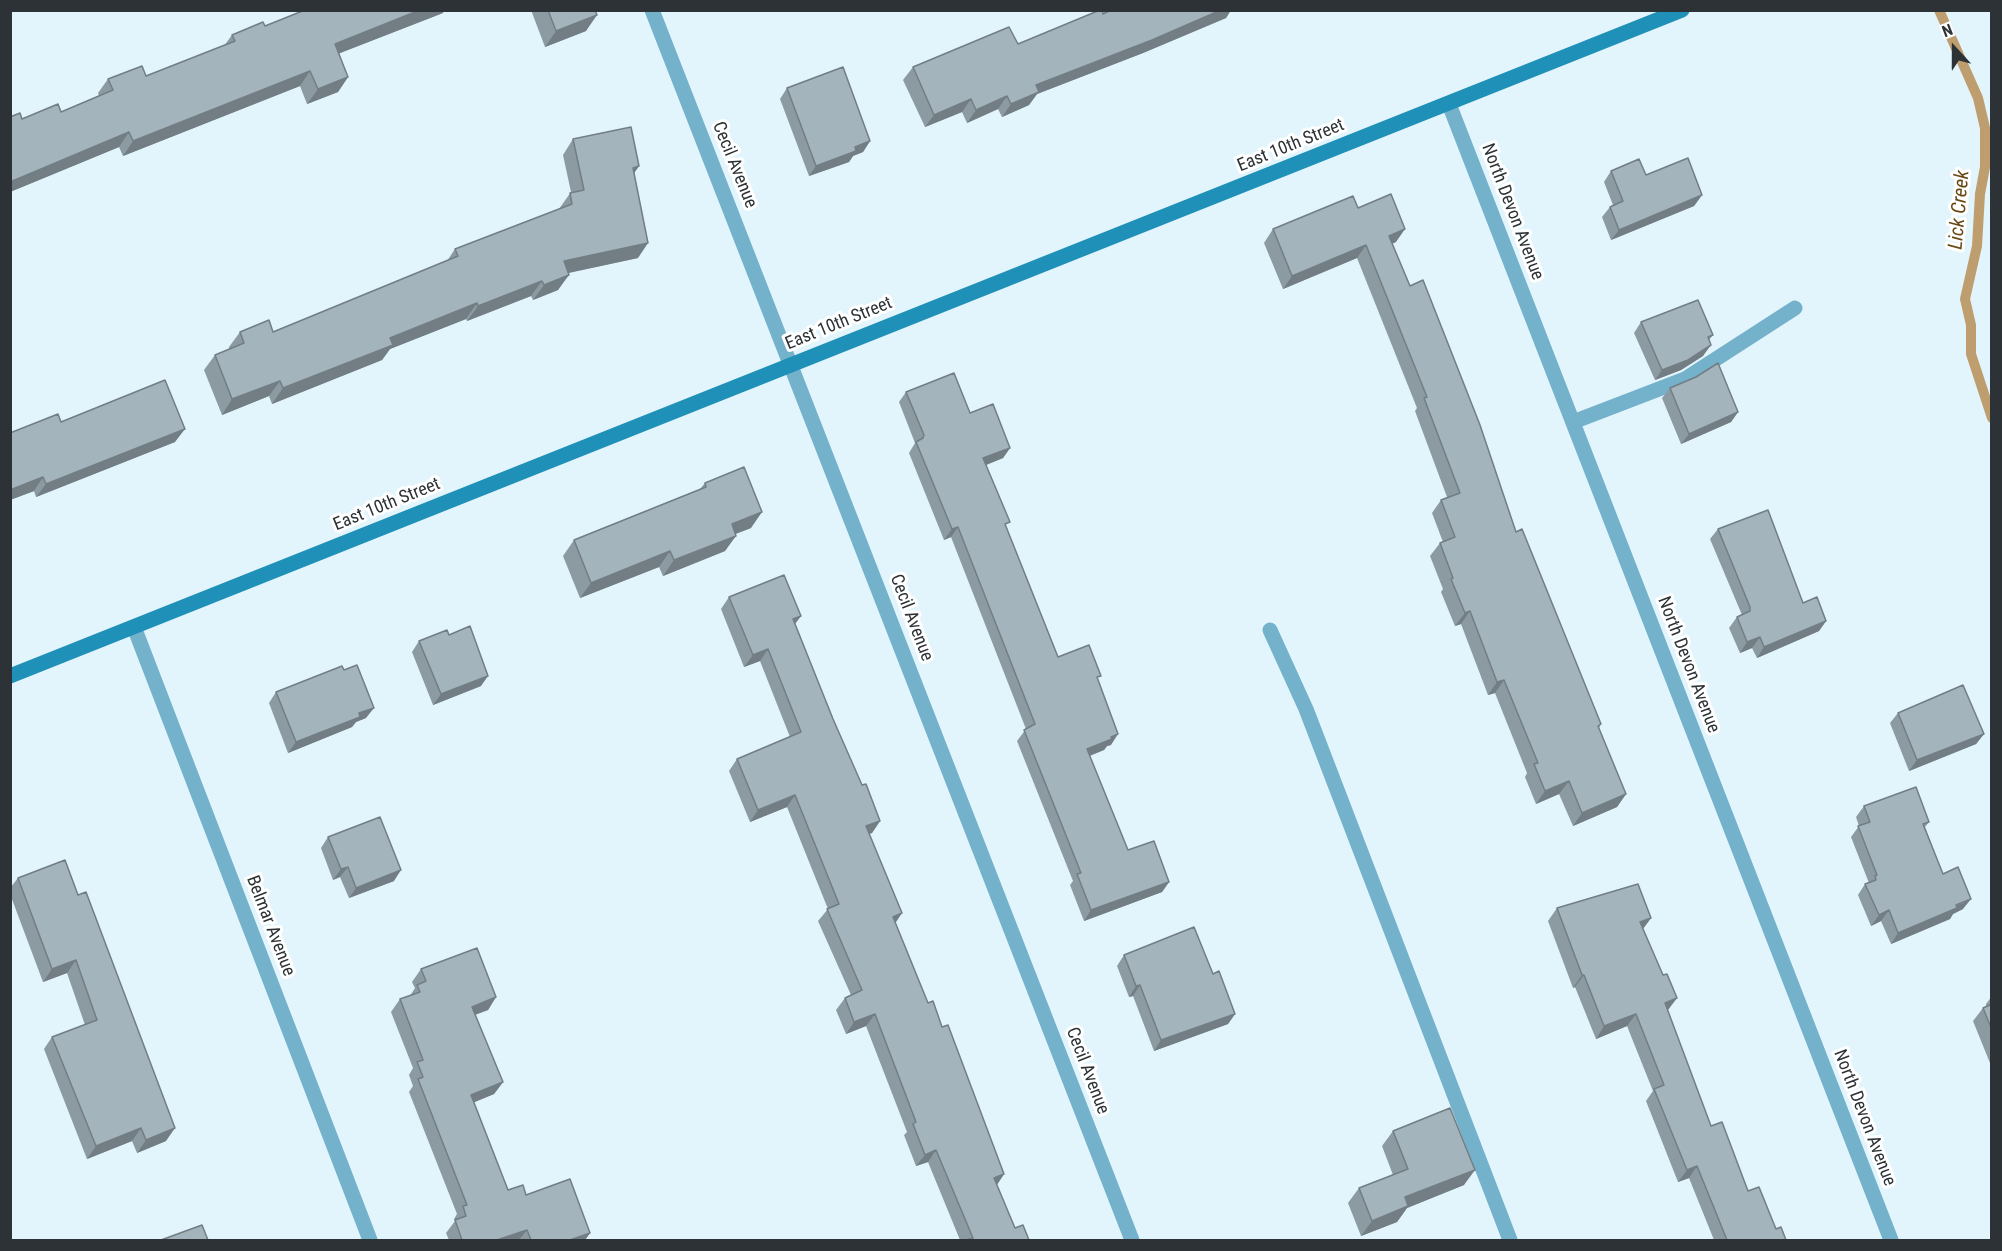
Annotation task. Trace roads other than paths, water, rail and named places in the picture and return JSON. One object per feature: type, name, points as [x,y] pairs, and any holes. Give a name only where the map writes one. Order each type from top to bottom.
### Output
[{"type":"main road","name":"East 10th Street","points":[[10,676],[1682,10]]},
{"type":"street","name":"Cecil Avenue","points":[[652,10],[1132,1240]]},
{"type":"street","name":"North Devon Avenue","points":[[1449,104],[1890,1240]]},
{"type":"street","points":[[1573,422],[1685,380],[1795,308]]},
{"type":"street","name":"Belmar Avenue","points":[[134,627],[370,1240]]},
{"type":"street","points":[[1270,630],[1306,709],[1510,1240]]},
{"type":"waterway","name":"Lick Creek","points":[[1939,10],[1978,98],[1985,128],[1985,167],[1980,194],[1977,246],[1965,299],[1971,325],[1971,354],[1992,418]]}]
